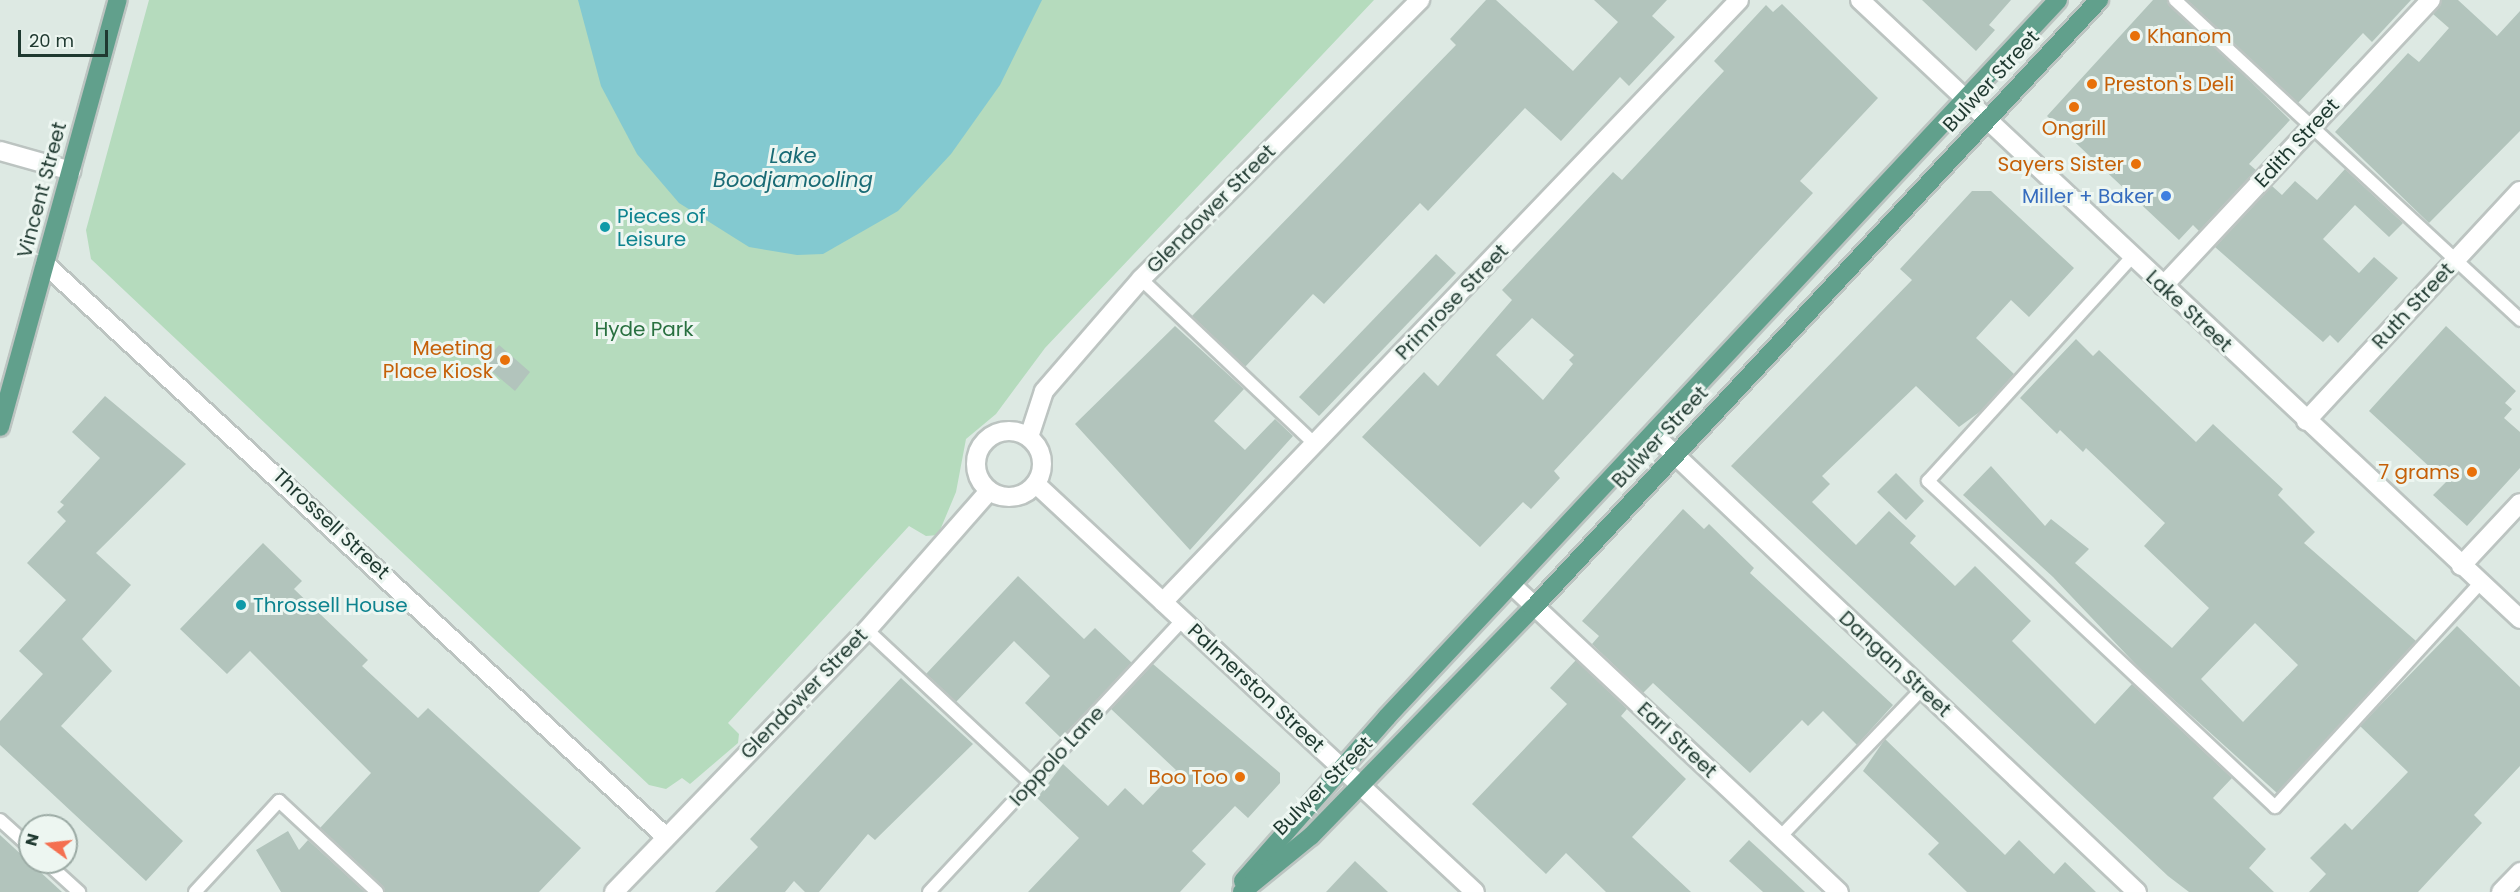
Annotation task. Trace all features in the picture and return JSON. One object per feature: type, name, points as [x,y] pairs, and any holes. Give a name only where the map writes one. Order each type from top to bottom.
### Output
[{"type":"main road","name":"Vincent Street","points":[[0,427],[118,0]]},
{"type":"main road","name":"Bulwer Street","points":[[1235,892],[1342,767],[2058,0]]},
{"type":"main road","name":"Bulwer Street","points":[[1242,892],[1311,836],[1359,783],[1533,608],[1986,118],[2099,0]]},
{"type":"street","name":"Glendower Street","points":[[1029,437],[1044,391],[1141,279],[1420,0]]},
{"type":"street","name":"Primrose Street","points":[[1163,602],[1739,0]]},
{"type":"street","name":"Lake Street","points":[[1860,0],[2306,421],[2520,619]]},
{"type":"street","name":"Edith Street","points":[[2163,286],[2431,0]]},
{"type":"street","points":[[0,151],[71,171]]},
{"type":"street","name":"Ruth Street","points":[[2306,421],[2520,191]]},
{"type":"street","name":"Throssell Street","points":[[45,264],[666,837]]},
{"type":"street","points":[[1005,431],[1029,437],[1042,455],[1036,484],[1018,496],[989,491],[976,469],[982,444],[1005,431]]},
{"type":"street","name":"Dangan Street","points":[[1654,435],[2137,892]]},
{"type":"street","name":"Palmerston Street","points":[[1036,484],[1475,892]]},
{"type":"street","name":"Glendower Street","points":[[614,892],[867,630],[989,491]]},
{"type":"street","points":[[2461,566],[2520,503]]},
{"type":"street","name":"Earl Street","points":[[1513,586],[1533,608],[1841,892]]},
{"type":"street","points":[[2501,892],[2520,872]]},
{"type":"lane","points":[[2175,0],[2457,259],[2520,320]]},
{"type":"lane","points":[[2132,257],[1928,481],[2275,807],[2481,582]]},
{"type":"lane","points":[[1141,279],[1315,444]]},
{"type":"lane","name":"Ioppolo Lane","points":[[929,892],[1183,620]]},
{"type":"lane","points":[[867,630],[1031,783]]},
{"type":"lane","points":[[1781,836],[1922,690]]},
{"type":"lane","points":[[195,892],[279,801],[377,892]]},
{"type":"lane","points":[[0,820],[18,836]]},
{"type":"lane","points":[[59,874],[79,892]]},
{"type":"green space","name":"Hyde Park","points":[[149,0],[1374,0],[1045,348],[996,414],[966,439],[956,492],[938,535],[926,536],[909,526],[728,723],[739,734],[738,743],[690,784],[682,778],[666,789],[649,785],[91,259],[86,230]]},
{"type":"water","name":"Lake Boodjamooling","points":[[578,0],[1042,0],[1000,85],[951,154],[898,211],[823,254],[797,255],[749,247],[679,203],[637,154],[601,86]]},
{"type":"building","points":[[1486,0],[1496,0],[1573,71],[1618,22],[1594,0],[1667,0],[1652,16],[1675,37],[1629,86],[1620,77],[1561,141],[1525,108],[1428,211],[1420,203],[1324,304],[1313,294],[1245,367],[1192,316],[1456,45],[1450,39]]},
{"type":"building","points":[[1922,0],[2011,0],[1989,25],[1995,30],[1976,51]]},
{"type":"building","points":[[2153,0],[2167,0],[2290,120],[2249,164],[2256,170],[2199,231],[2193,225],[2179,240],[2047,116]]},
{"type":"building","points":[[2187,0],[2411,0],[2372,42],[2363,33],[2298,103]]},
{"type":"building","points":[[2442,0],[2458,0],[2497,36],[2520,11],[2520,131],[2429,223],[2335,132],[2408,53],[2419,62],[2449,28],[2433,14]]},
{"type":"building","points":[[1782,4],[1878,98],[1800,181],[1813,193],[1554,471],[1560,478],[1531,509],[1523,502],[1480,547],[1362,437],[1424,372],[1438,386],[1512,300],[1502,290],[1613,172],[1622,180],[1724,71],[1714,61],[1766,5],[1773,12]],"holes":[[[1532,318],[1574,355],[1569,360],[1573,364],[1543,400],[1496,355]]]},
{"type":"building","points":[[2345,169],[2403,223],[2389,237],[2355,205],[2323,239],[2359,273],[2374,257],[2398,278],[2338,343],[2330,335],[2323,342],[2215,247],[2272,186],[2282,195],[2295,181],[2317,200]]},
{"type":"building","points":[[1972,191],[1991,191],[2074,268],[2029,317],[2011,300],[1976,338],[2014,374],[1981,411],[1959,427],[1916,386],[1822,476],[1830,484],[1812,502],[1856,545],[1889,511],[1916,536],[1910,543],[1955,586],[1975,566],[2031,621],[2012,641],[2095,724],[2132,684],[2232,778],[2213,798],[2266,849],[2249,868],[2274,892],[2189,892],[2168,876],[1731,466],[1912,280],[1900,269]]},
{"type":"building","points":[[1436,254],[1456,273],[1319,416],[1299,397]]},
{"type":"building","points":[[1175,326],[1244,389],[1214,421],[1245,450],[1275,419],[1293,436],[1190,550],[1075,424]]},
{"type":"building","points":[[2446,326],[2516,391],[2505,403],[2512,409],[2504,418],[2520,432],[2520,468],[2467,526],[2433,495],[2446,482],[2369,411]]},
{"type":"building","points":[[2076,339],[2093,356],[2099,350],[2196,442],[2213,424],[2283,489],[2278,495],[2315,532],[2304,543],[2416,641],[2277,793],[2143,672],[2053,577],[1963,495],[1991,466],[2045,526],[2051,519],[2089,549],[2075,563],[2172,648],[2209,608],[2144,546],[2165,523],[2086,448],[2083,452],[2060,430],[2057,434],[2020,398]],"holes":[[[2255,623],[2298,665],[2243,722],[2201,679]]]},
{"type":"building","points":[[499,345],[530,372],[515,391],[483,364]]},
{"type":"building","points":[[105,396],[186,464],[96,553],[131,585],[82,639],[112,671],[61,726],[183,841],[146,881],[78,818],[78,814],[74,814],[0,745],[0,721],[43,674],[19,651],[66,600],[27,563],[66,521],[57,512],[64,505],[60,502],[100,458],[72,432]]},
{"type":"building","points":[[1896,473],[1924,501],[1906,520],[1877,492]]},
{"type":"building","points":[[1683,509],[1704,529],[1709,524],[1754,568],[1750,573],[1893,705],[1857,745],[1823,711],[1808,726],[1802,720],[1750,773],[1653,683],[1643,693],[1592,644],[1599,636],[1582,621]]},
{"type":"building","points":[[263,543],[302,581],[294,589],[368,660],[362,666],[418,718],[428,708],[581,848],[539,892],[385,892],[320,828],[371,773],[250,651],[227,674],[180,629]]},
{"type":"building","points":[[1018,576],[1084,639],[1095,628],[1132,663],[1061,738],[1025,703],[1050,676],[1014,641],[956,702],[926,674]]},
{"type":"building","points":[[2457,626],[2520,687],[2520,766],[2474,815],[2482,823],[2418,892],[2309,892],[2326,874],[2310,858],[2345,823],[2352,830],[2408,772],[2360,726]]},
{"type":"building","points":[[1576,660],[1627,709],[1621,716],[1686,779],[1632,837],[1691,892],[1606,892],[1566,853],[1546,874],[1472,804],[1567,704],[1550,688]]},
{"type":"building","points":[[1153,664],[1280,773],[1280,783],[1248,818],[1235,806],[1192,851],[1206,864],[1180,892],[1028,892],[1079,838],[1037,798],[1063,764],[1108,806],[1125,788],[1143,805],[1176,770],[1111,709]]},
{"type":"building","points":[[901,678],[973,744],[875,840],[868,834],[819,892],[805,892],[794,881],[785,892],[715,892],[758,847],[750,839]]},
{"type":"building","points":[[1885,739],[2005,855],[2019,840],[2054,874],[2065,862],[2096,892],[1967,892],[1928,854],[1939,843],[1863,771]]},
{"type":"building","points":[[288,831],[299,850],[308,840],[365,892],[281,892],[256,850]]},
{"type":"building","points":[[0,835],[18,852],[18,874],[42,874],[62,892],[0,892]]},
{"type":"building","points":[[1749,840],[1805,892],[1763,892],[1729,861]]},
{"type":"building","points":[[1355,861],[1388,892],[1326,892]]},
{"type":"place","name":"Khanom","points":[[2135,36]]},
{"type":"place","name":"Preston's Deli","points":[[2092,84]]},
{"type":"place","name":"Ongrill","points":[[2074,107]]},
{"type":"place","name":"Sayers Sister","points":[[2136,164]]},
{"type":"place","name":"Miller + Baker","points":[[2166,196]]},
{"type":"place","name":"Pieces of Leisure","points":[[605,227]]},
{"type":"place","name":"Meeting Place Kiosk","points":[[505,360]]},
{"type":"place","name":"7 grams","points":[[2472,472]]},
{"type":"place","name":"Throssell House","points":[[241,605]]},
{"type":"place","name":"Boo Too","points":[[1240,777]]}]
